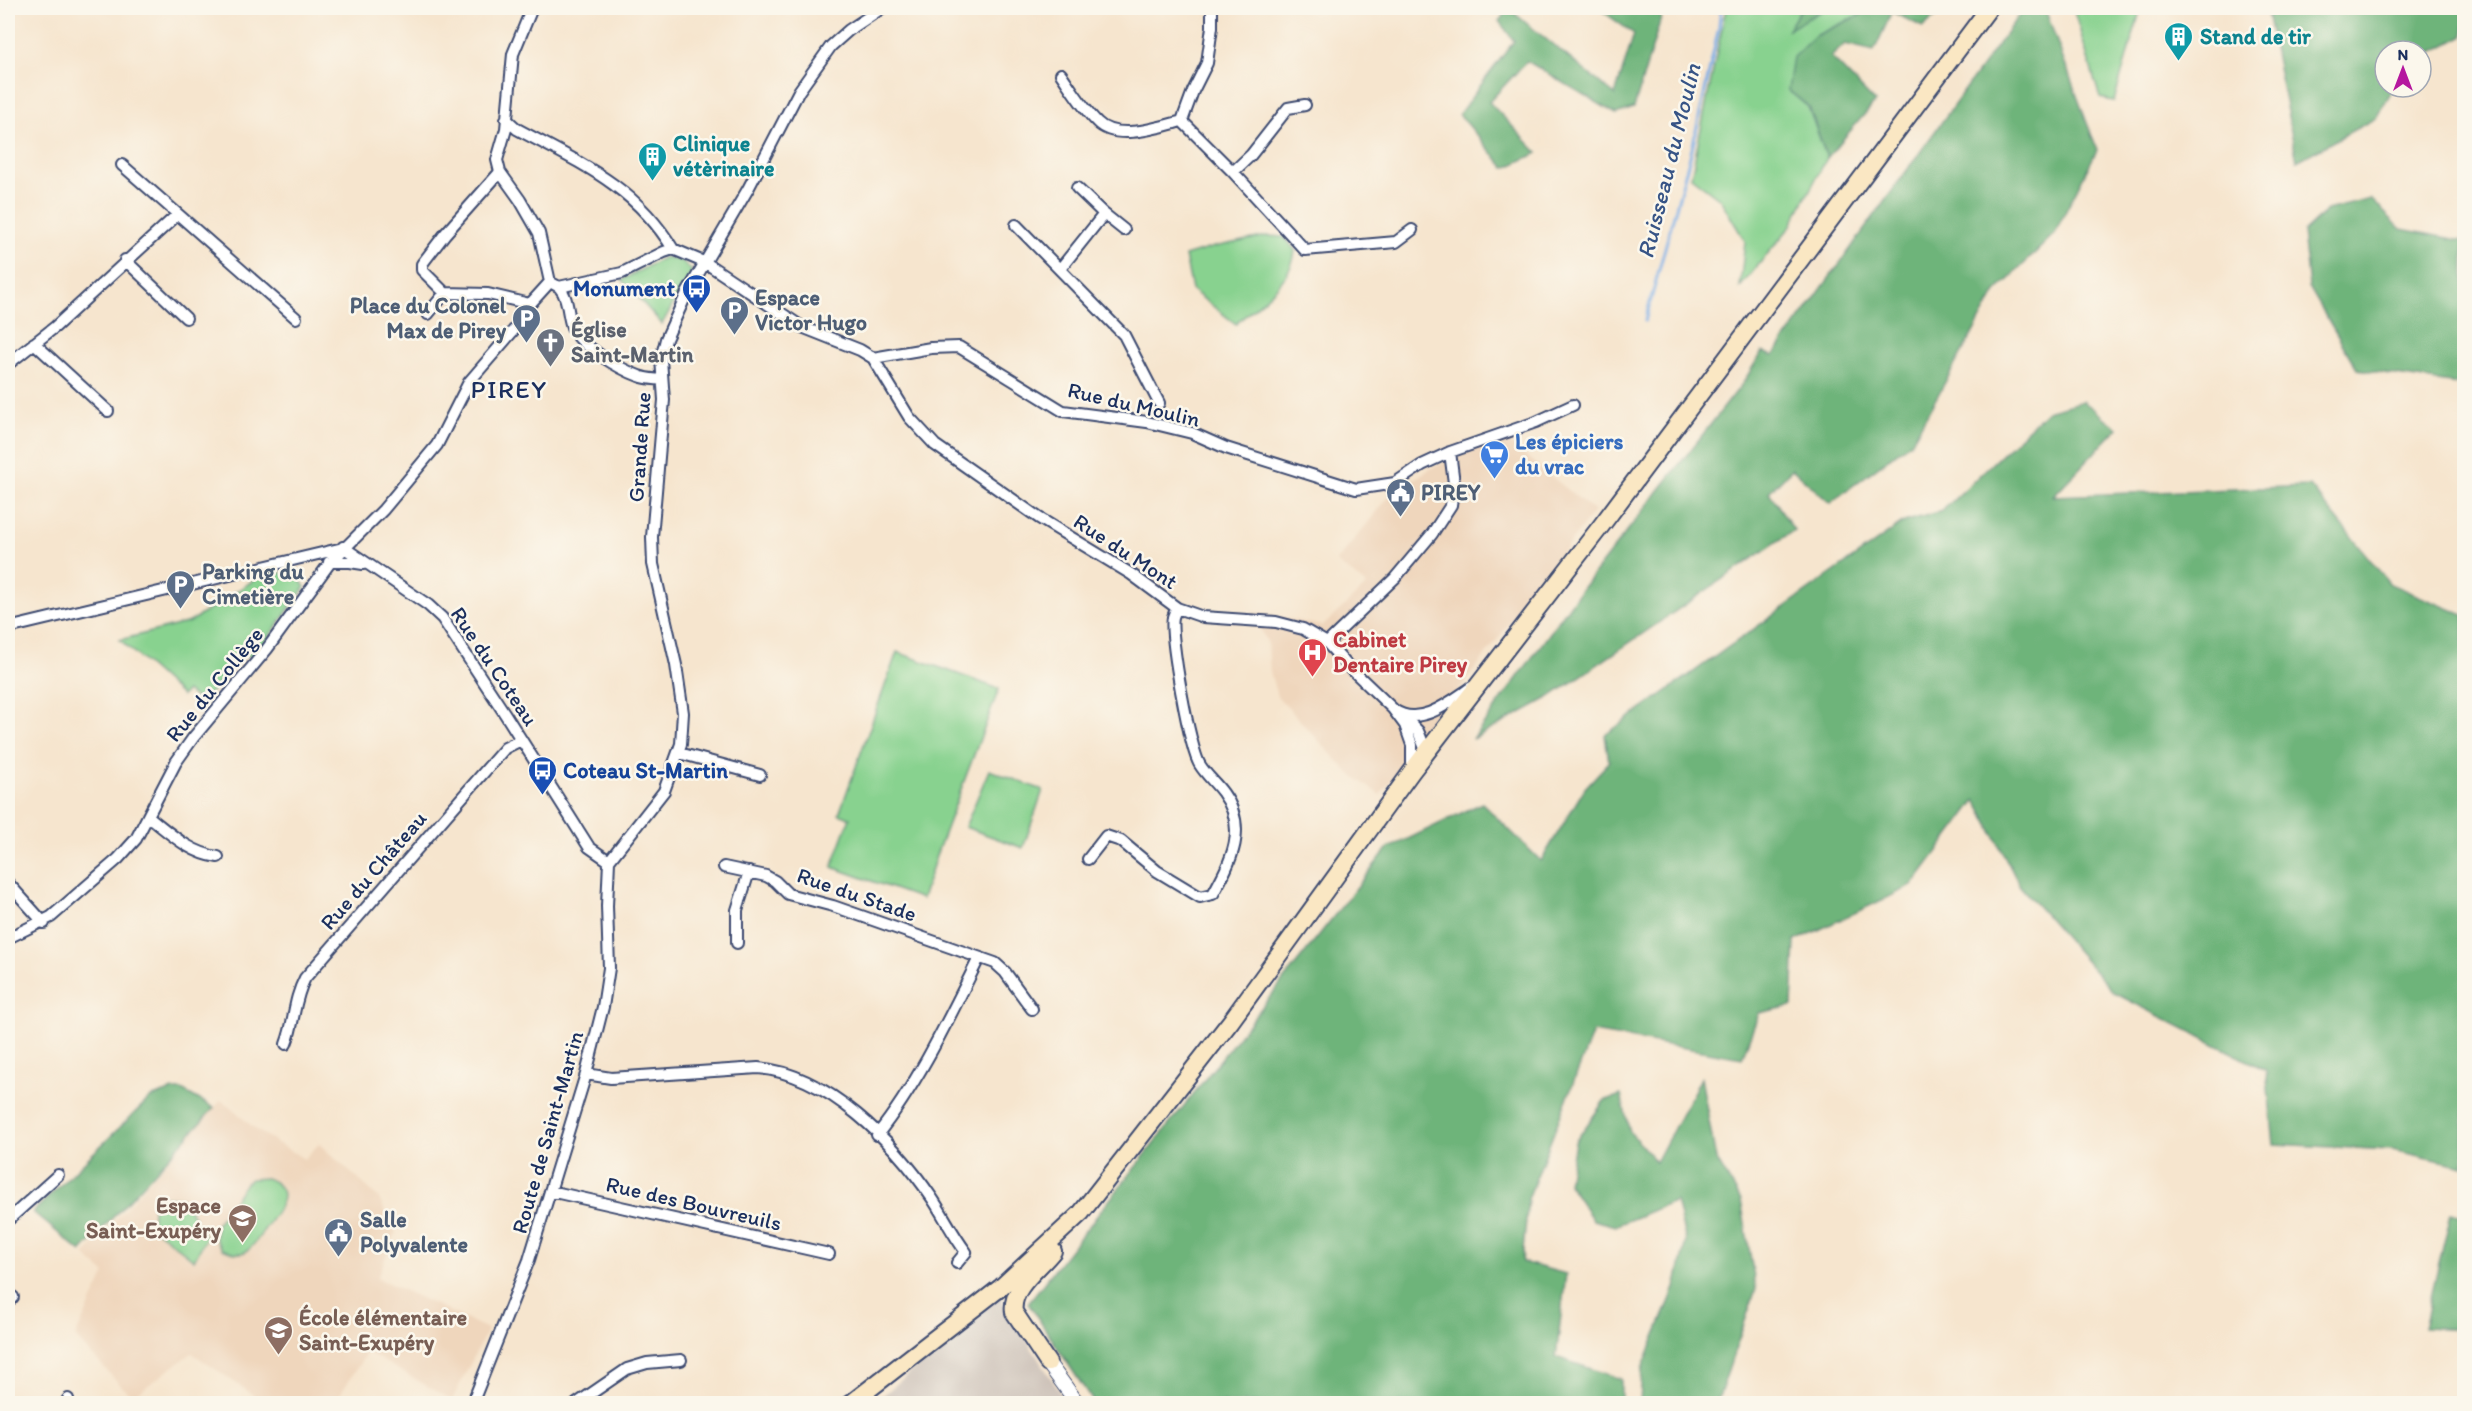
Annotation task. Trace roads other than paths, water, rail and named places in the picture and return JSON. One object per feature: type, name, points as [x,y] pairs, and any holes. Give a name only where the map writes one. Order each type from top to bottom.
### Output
[{"type":"main road","points":[[1048,1363],[1014,1312],[1013,1303],[1019,1290],[1046,1261],[1231,1021],[1413,771],[1989,8]]},
{"type":"main road","points":[[850,1404],[1000,1288],[1081,1213]]},
{"type":"street","points":[[532,8],[513,54],[506,129],[498,150],[497,160],[500,172],[539,233],[554,285],[565,296],[571,325],[578,335],[611,362],[639,376],[662,380]]},
{"type":"street","name":"Grande Rue","points":[[609,861],[664,791],[680,753],[683,713],[676,665],[653,564],[652,537],[664,400],[661,359],[666,339],[687,293],[748,189],[799,91],[831,46],[849,30],[882,8]]},
{"type":"street","points":[[1182,121],[1206,63],[1212,27],[1212,8]]},
{"type":"street","points":[[1060,74],[1099,124],[1121,132],[1138,133],[1182,121]]},
{"type":"street","points":[[1233,172],[1251,155],[1288,108],[1305,105]]},
{"type":"street","points":[[506,119],[518,129],[601,174],[630,196],[673,249],[706,263],[801,327],[860,350],[873,358]]},
{"type":"street","points":[[1182,121],[1305,250],[1396,242],[1412,230]]},
{"type":"street","points":[[122,165],[296,318]]},
{"type":"street","points":[[500,172],[445,234],[422,264],[422,270],[445,293],[488,294],[530,303],[554,285],[622,273],[673,249]]},
{"type":"street","points":[[1077,188],[1124,230]]},
{"type":"street","points":[[1060,269],[1104,214]]},
{"type":"street","points":[[8,364],[177,215]]},
{"type":"street","points":[[1016,225],[1124,335],[1159,403]]},
{"type":"street","points":[[125,260],[186,318]]},
{"type":"street","points":[[428,314],[445,293]]},
{"type":"street","name":"Rue du Collège","points":[[8,938],[44,922],[118,859],[136,839],[176,762],[193,738],[267,649],[329,564],[382,510],[437,445],[469,382],[519,324],[530,303]]},
{"type":"street","points":[[34,343],[108,411]]},
{"type":"street","name":"Rue du Moulin","points":[[873,358],[931,348],[959,347],[1062,411],[1147,422],[1192,434],[1226,448],[1356,489],[1395,483],[1422,465],[1450,452],[1536,422],[1573,405]]},
{"type":"street","name":"Rue du Mont","points":[[873,358],[909,417],[935,445],[1039,519],[1131,574],[1177,608],[1203,617],[1275,622],[1303,629],[1327,643],[1395,711]]},
{"type":"street","points":[[1327,643],[1395,578],[1432,534],[1451,506],[1454,483],[1450,452]]},
{"type":"street","points":[[8,628],[343,548]]},
{"type":"street","name":"Rue du Coteau","points":[[343,548],[428,605],[442,618],[589,847],[609,861]]},
{"type":"street","points":[[318,553],[325,556],[329,564],[350,562],[369,566]]},
{"type":"street","points":[[1088,859],[1106,836],[1121,841],[1157,870],[1200,897],[1213,894],[1232,860],[1237,834],[1233,808],[1223,792],[1199,764],[1191,742],[1176,658],[1173,618],[1177,608]]},
{"type":"street","points":[[1395,711],[1415,716],[1429,713],[1482,680]]},
{"type":"street","points":[[1395,711],[1408,719],[1418,731],[1427,753]]},
{"type":"street","points":[[1395,711],[1409,733],[1413,771]]},
{"type":"street","name":"Rue du Château","points":[[286,1044],[291,1031],[296,998],[305,978],[505,748],[521,740]]},
{"type":"street","points":[[680,753],[760,775]]},
{"type":"street","points":[[149,817],[190,849],[218,857]]},
{"type":"street","name":"Route de Saint-Martin","points":[[472,1404],[529,1260],[586,1074],[607,990],[609,861]]},
{"type":"street","name":"Rue du Stade","points":[[724,867],[766,876],[775,881],[788,894],[833,906],[994,963],[1005,972],[1032,1009]]},
{"type":"street","points":[[737,943],[737,910],[748,872]]},
{"type":"street","points":[[8,883],[44,922]]},
{"type":"street","points":[[877,1135],[895,1110],[946,1024],[979,958]]},
{"type":"street","points":[[586,1074],[611,1078],[758,1068],[795,1075],[843,1102],[877,1135],[921,1184],[966,1252],[957,1263]]},
{"type":"street","points":[[8,1220],[58,1175]]},
{"type":"street","name":"Rue des Bouvreuils","points":[[550,1191],[829,1254]]},
{"type":"street","points":[[576,1404],[627,1369],[644,1364],[681,1360]]},
{"type":"street","points":[[1048,1363],[1078,1404]]},
{"type":"waterway","name":"Ruisseau du Moulin","points":[[1645,321],[1692,149],[1719,27],[1721,8]]},
{"type":"place","name":"Stand de tir","points":[[2179,62]]},
{"type":"place","name":"Clinique vétèrinaire","points":[[652,182]]},
{"type":"place","name":"Monument","points":[[696,314]]},
{"type":"place","name":"Espace Victor Hugo","points":[[734,336]]},
{"type":"place","name":"Place du Colonel Max de Pirey","points":[[527,344]]},
{"type":"place","name":"Église Saint-Martin","points":[[550,368]]},
{"type":"place","name":"Les épiciers du vrac","points":[[1494,480]]},
{"type":"place","name":"PIREY","points":[[1400,518]]},
{"type":"place","name":"Parking du Cimetière","points":[[181,610]]},
{"type":"place","name":"Cabinet Dentaire Pirey","points":[[1312,678]]},
{"type":"place","name":"Coteau St-Martin","points":[[542,796]]},
{"type":"place","name":"Espace Saint-Exupéry","points":[[242,1244]]},
{"type":"place","name":"Salle Polyvalente","points":[[339,1258]]},
{"type":"place","name":"École élémentaire Saint-Exupéry","points":[[278,1356]]},
{"type":"district","name":"PIREY","points":[[509,389]]}]
